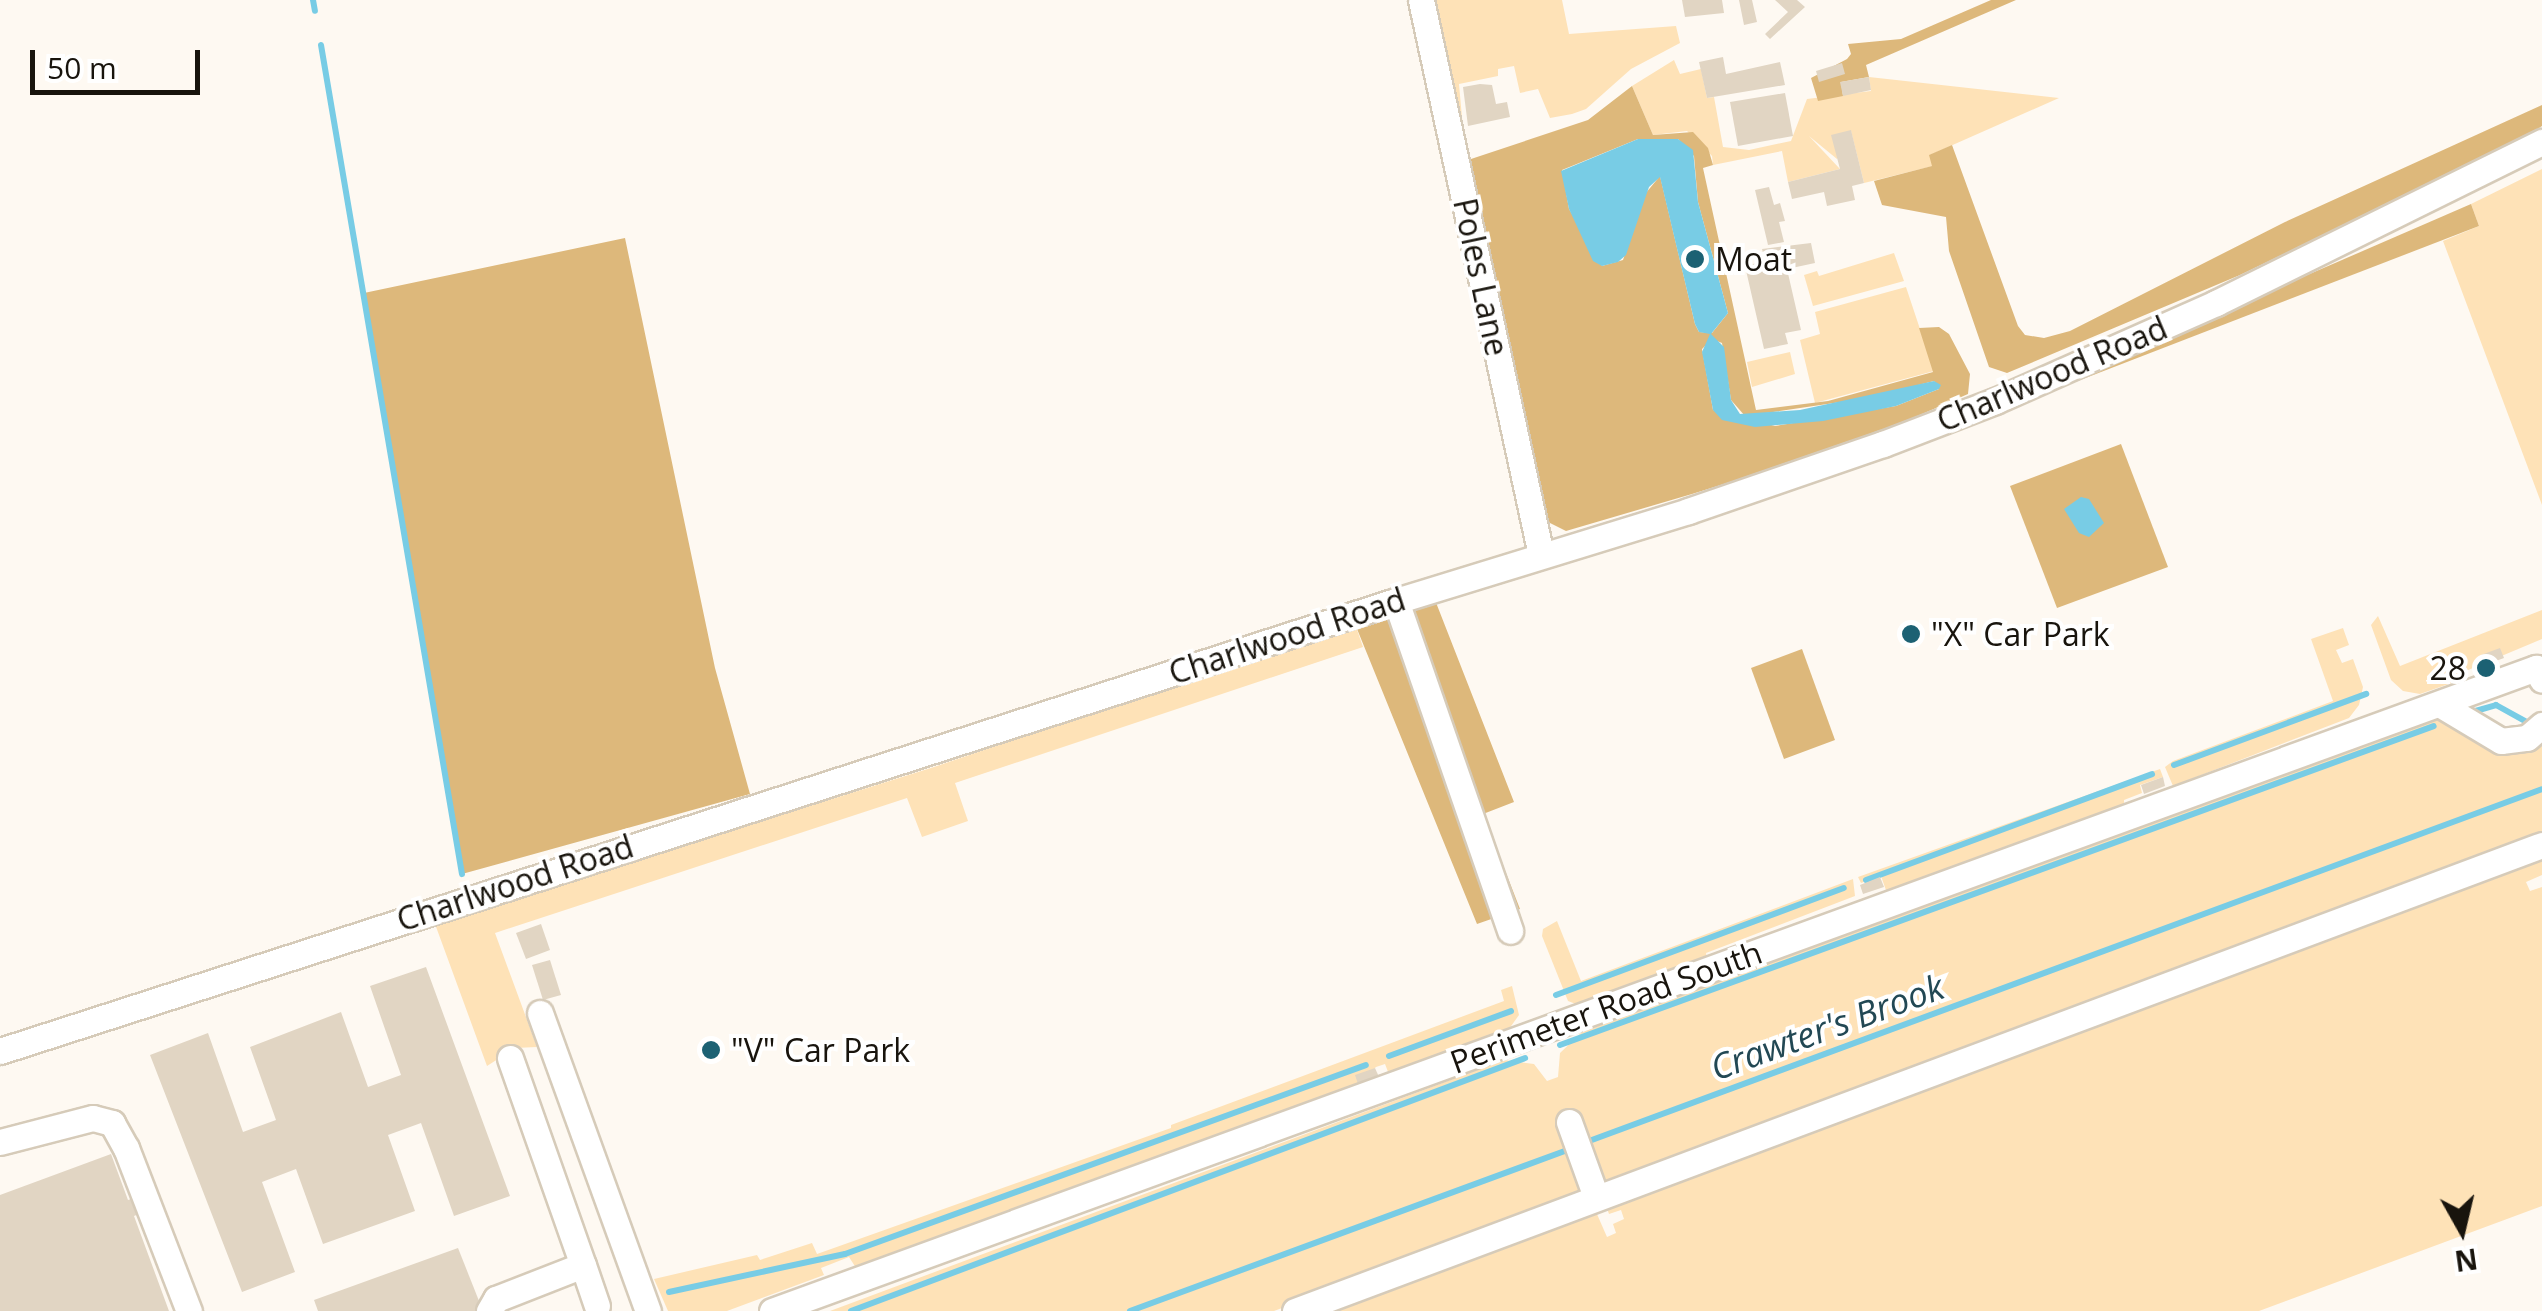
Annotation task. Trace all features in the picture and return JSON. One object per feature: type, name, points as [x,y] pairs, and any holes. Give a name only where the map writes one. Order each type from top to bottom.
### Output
[{"type":"street","name":"Poles Lane","points":[[1421,0],[1541,555]]},
{"type":"street","name":"Charlwood Road","points":[[0,1051],[1396,600],[1741,493],[1995,401],[2216,303],[2542,142]]},
{"type":"street","points":[[1396,600],[1510,931]]},
{"type":"street","name":"Perimeter Road South","points":[[772,1311],[2540,671]]},
{"type":"street","points":[[2441,705],[2502,741],[2527,738],[2542,725]]},
{"type":"street","points":[[1295,1311],[2542,845]]},
{"type":"street","points":[[510,1058],[598,1308],[644,1300],[540,1014]]},
{"type":"street","points":[[0,1142],[93,1118],[112,1123],[126,1148],[189,1311]]},
{"type":"street","points":[[1569,1122],[1596,1196]]},
{"type":"street","points":[[490,1311],[496,1299],[583,1265]]},
{"type":"shaded area","points":[[1430,0],[1562,0],[1569,34],[1676,26],[1680,43],[1631,69],[1586,109],[1572,114],[1550,118],[1538,89],[1520,93],[1514,66],[1498,69],[1498,76],[1459,84],[1464,140]]},
{"type":"shaded area","points":[[1991,0],[2016,0],[1866,65],[1869,77],[1841,82],[1843,96],[1818,101],[1811,78],[1847,59],[1851,54],[1848,44],[1901,39]]},
{"type":"shaded area","points":[[1674,60],[1680,74],[1701,69],[1707,98],[1714,97],[1723,147],[1749,150],[1791,141],[1807,99],[1871,91],[1869,77],[2059,98],[1930,155],[1933,166],[1864,183],[1851,131],[1837,159],[1809,136],[1840,169],[1788,182],[1782,151],[1713,165],[1712,156],[1687,131],[1653,135],[1632,86]]},
{"type":"shaded area","points":[[1632,86],[1653,135],[1693,132],[1708,148],[1713,165],[1703,168],[1756,410],[1828,401],[1933,372],[1919,328],[1939,327],[1949,334],[1970,374],[1968,394],[1858,442],[1692,494],[1566,531],[1550,523],[1536,498],[1468,160],[1588,120]],"holes":[[[1638,139],[1678,139],[1694,156],[1698,202],[1728,313],[1712,333],[1699,332],[1695,324],[1660,176],[1645,194],[1623,260],[1602,266],[1569,209],[1562,170]],[[1712,339],[1722,343],[1731,400],[1745,416],[1868,398],[1934,381],[1939,389],[1896,406],[1775,426],[1713,410],[1702,349]]]},
{"type":"shaded area","points":[[2542,105],[2542,126],[2520,141],[2240,275],[2007,373],[1989,367],[1949,251],[1946,217],[1882,205],[1874,181],[1932,166],[1929,155],[1952,145],[2018,326],[2025,335],[2044,338],[2070,331],[2285,222]]},
{"type":"shaded area","points":[[2542,169],[2542,505],[2443,241],[2479,226],[2471,204]]},
{"type":"shaded area","points":[[2471,204],[2479,226],[2070,384],[2213,316]]},
{"type":"shaded area","points":[[625,238],[715,668],[750,794],[462,874],[364,293]]},
{"type":"shaded area","points":[[1894,253],[1904,281],[1813,306],[1804,275],[1817,271],[1819,276]]},
{"type":"shaded area","points":[[1906,287],[1934,371],[1815,403],[1800,340],[1820,334],[1815,312]]},
{"type":"shaded area","points":[[1790,352],[1795,374],[1752,387],[1747,362]]},
{"type":"shaded area","points":[[2121,444],[2168,567],[2057,608],[2010,486]]},
{"type":"shaded area","points":[[1435,600],[1514,802],[1483,814],[1520,909],[1477,924],[1355,624]]},
{"type":"shaded area","points":[[2542,610],[2542,639],[2461,673],[2463,679],[2420,694],[2403,691],[2391,680],[2371,625],[2378,616],[2400,666]]},
{"type":"shaded area","points":[[1355,624],[1363,647],[955,783],[968,821],[922,837],[907,798],[495,933],[537,1047],[515,1048],[487,1066],[435,924],[934,767]]},
{"type":"shaded area","points":[[2343,628],[2349,645],[2336,650],[2342,663],[2353,659],[2363,687],[2359,705],[2349,718],[2173,786],[2165,767],[2173,761],[2333,701],[2311,639]]},
{"type":"shaded area","points":[[1802,649],[1835,740],[1784,759],[1751,668]]},
{"type":"shaded area","points":[[2425,721],[2442,721],[2502,753],[2521,754],[2542,746],[2542,839],[1610,1185],[1584,1186],[1581,1196],[1274,1311],[830,1311],[1504,1060],[1534,1064],[1547,1081],[1558,1077],[1560,1053],[1582,1032]]},
{"type":"shaded area","points":[[2160,769],[2163,777],[2140,785],[2142,793],[2124,800],[2124,805],[1887,893],[1881,876],[1861,883],[1858,877]]},
{"type":"shaded area","points":[[2542,851],[2542,875],[2526,882],[2530,891],[2542,887],[2542,1206],[2259,1311],[1311,1311],[1593,1205],[1607,1237],[1616,1233],[1613,1224],[1624,1219],[1621,1210],[1609,1214],[1604,1200]]},
{"type":"shaded area","points":[[1853,879],[1855,896],[1706,953],[1707,959],[1581,1006],[1568,1001],[1542,936],[1543,929],[1557,921],[1581,981]]},
{"type":"shaded area","points":[[1512,986],[1519,1015],[1509,1029],[1390,1077],[1385,1064],[1376,1067],[1358,1084],[860,1274],[849,1257],[821,1268],[824,1275],[727,1311],[668,1311],[654,1279],[757,1255],[760,1260],[812,1243],[817,1254],[1171,1128],[1504,1001],[1501,990]]},
{"type":"water","points":[[1638,139],[1678,139],[1693,150],[1698,202],[1728,313],[1711,334],[1724,347],[1731,400],[1740,414],[1800,410],[1934,381],[1941,385],[1939,389],[1896,406],[1823,421],[1755,427],[1722,420],[1713,410],[1702,352],[1710,334],[1699,332],[1695,324],[1660,177],[1649,187],[1626,255],[1618,262],[1602,266],[1593,261],[1569,209],[1561,171]]},
{"type":"water","points":[[2081,497],[2089,499],[2104,523],[2089,537],[2079,533],[2064,509]]},
{"type":"building","points":[[1682,0],[1722,0],[1724,13],[1685,17]]},
{"type":"building","points":[[1739,0],[1752,0],[1757,22],[1744,25]]},
{"type":"building","points":[[1775,0],[1797,0],[1805,7],[1770,39],[1765,34],[1788,12]]},
{"type":"building","points":[[1723,57],[1726,74],[1780,62],[1785,85],[1707,98],[1699,62]]},
{"type":"building","points":[[1842,63],[1845,74],[1819,82],[1816,71]]},
{"type":"building","points":[[1869,77],[1871,90],[1843,96],[1840,82]]},
{"type":"building","points":[[1492,85],[1496,104],[1507,102],[1510,117],[1468,126],[1463,87]]},
{"type":"building","points":[[1785,93],[1793,136],[1738,146],[1730,102]]},
{"type":"building","points":[[1851,130],[1864,183],[1852,186],[1855,200],[1827,206],[1824,192],[1792,199],[1788,182],[1840,169],[1831,135]]},
{"type":"building","points":[[1769,187],[1774,205],[1780,203],[1785,221],[1779,222],[1784,242],[1768,245],[1755,190]]},
{"type":"building","points":[[1811,243],[1815,263],[1787,269],[1801,330],[1785,333],[1788,344],[1764,349],[1745,266],[1765,261],[1762,249]]},
{"type":"building","points":[[2500,648],[2504,658],[2485,665],[2481,655]]},
{"type":"building","points":[[2163,777],[2165,786],[2144,794],[2141,785]]},
{"type":"building","points":[[1880,877],[1884,887],[1863,894],[1860,885]]},
{"type":"building","points":[[541,924],[550,950],[526,959],[516,933]]},
{"type":"building","points":[[550,960],[561,995],[543,1000],[532,965]]},
{"type":"building","points":[[426,967],[510,1196],[454,1216],[421,1123],[388,1135],[415,1211],[323,1244],[296,1169],[262,1182],[295,1272],[242,1292],[150,1055],[208,1033],[243,1132],[276,1120],[250,1047],[341,1012],[368,1087],[401,1075],[370,986]]},
{"type":"building","points":[[1375,1068],[1379,1077],[1358,1084],[1355,1075]]},
{"type":"building","points":[[111,1154],[128,1200],[140,1196],[146,1211],[134,1216],[169,1311],[0,1311],[0,1195]]},
{"type":"building","points":[[458,1248],[483,1311],[318,1311],[314,1300]]},
{"type":"waterway","points":[[313,0],[315,11]]},
{"type":"waterway","points":[[321,45],[462,874]]},
{"type":"waterway","points":[[2174,765],[2366,694]]},
{"type":"waterway","points":[[2472,712],[2496,705],[2529,723]]},
{"type":"waterway","points":[[1560,1045],[2434,726]]},
{"type":"waterway","points":[[1866,880],[2152,774]]},
{"type":"waterway","name":"Crawter's Brook","points":[[1581,1144],[2542,789]]},
{"type":"waterway","points":[[1556,995],[1844,888]]},
{"type":"waterway","points":[[1389,1056],[1511,1011]]},
{"type":"waterway","points":[[851,1311],[1525,1058]]},
{"type":"waterway","points":[[669,1292],[845,1254],[1366,1065]]},
{"type":"waterway","name":"Crawter's Brook","points":[[1130,1311],[1570,1149]]},
{"type":"place","name":"Moat","points":[[1695,259]]},
{"type":"place","name":"\"X\" Car Park","points":[[1911,634]]},
{"type":"place","name":"28","points":[[2486,668]]},
{"type":"place","name":"\"V\" Car Park","points":[[711,1050]]}]
